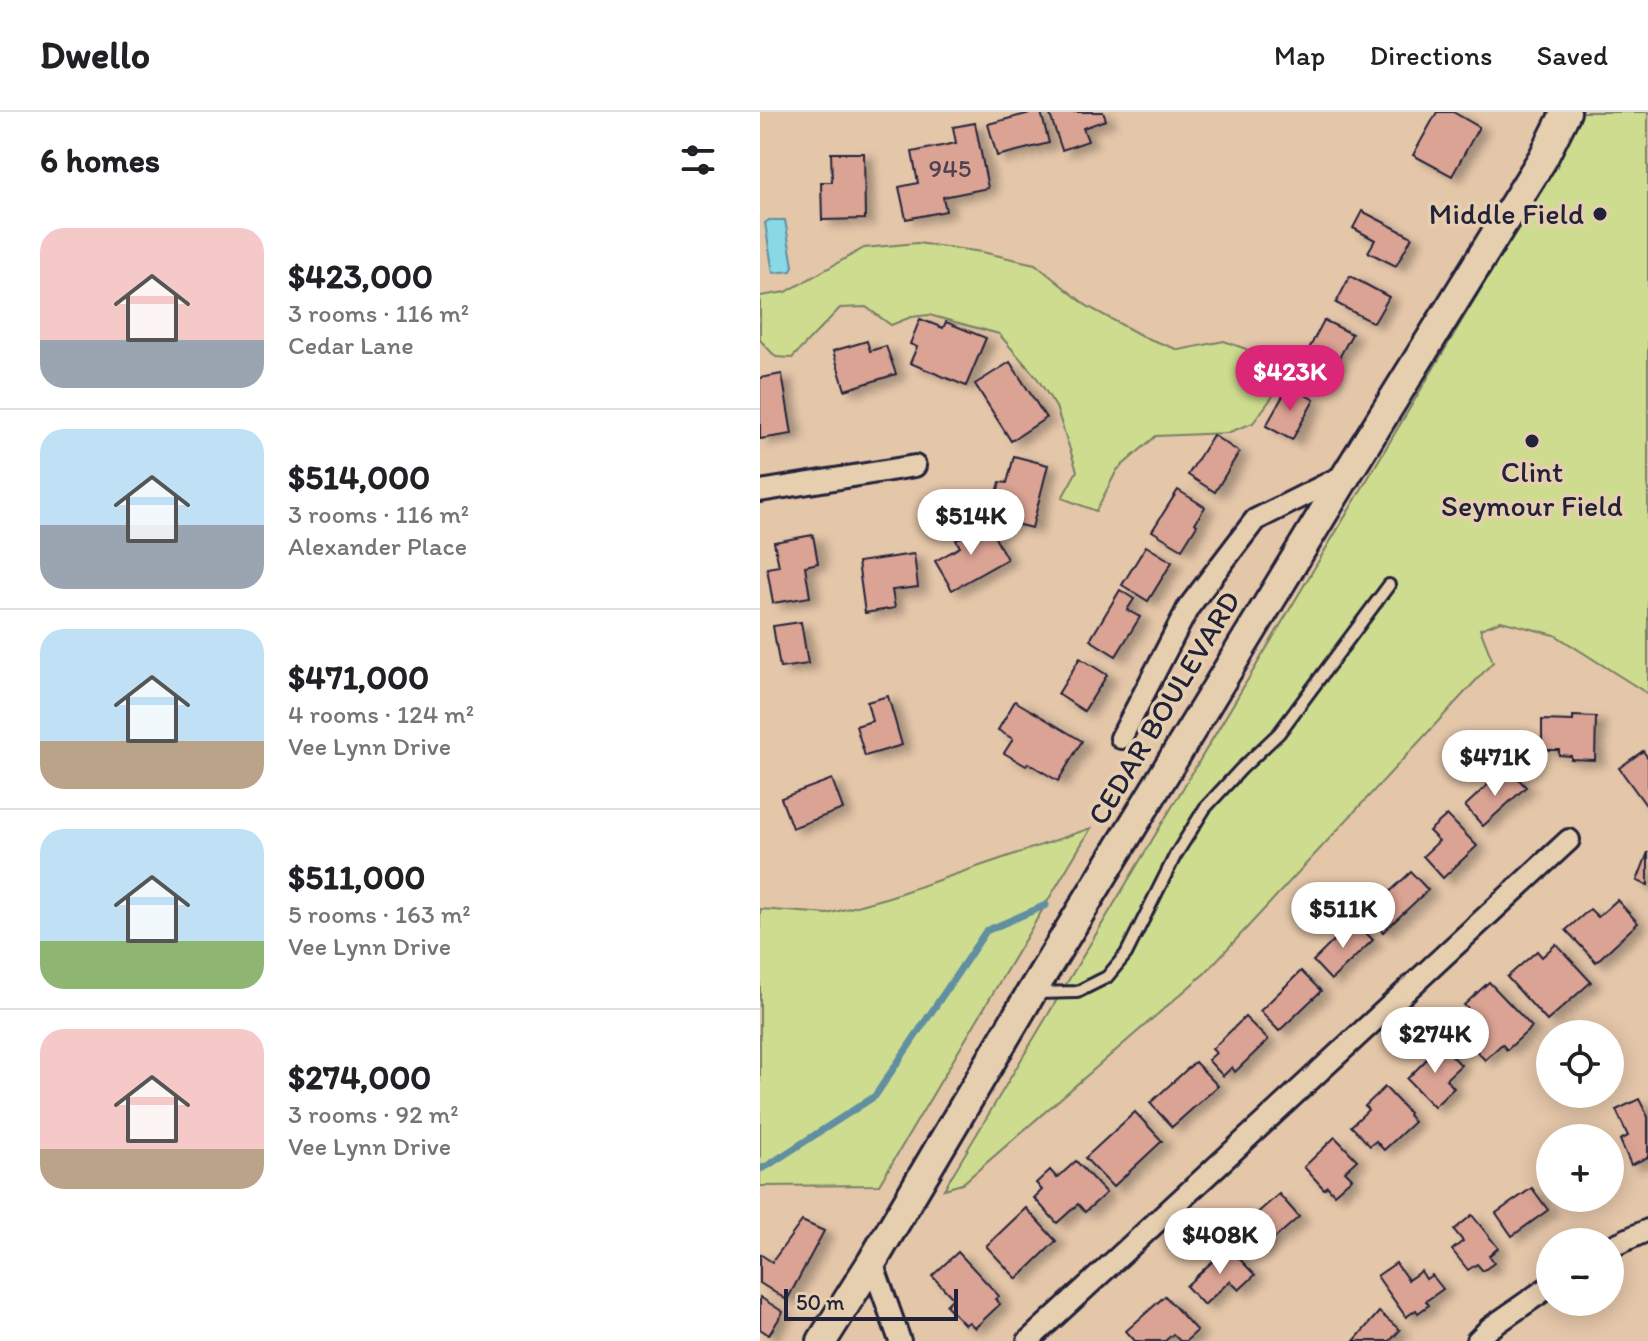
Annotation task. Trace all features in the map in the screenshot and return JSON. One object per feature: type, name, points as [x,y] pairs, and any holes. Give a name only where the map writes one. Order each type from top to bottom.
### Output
[{"type":"street","name":"CEDAR BOULEVARD","points":[[822,1341],[1347,474],[1543,158],[1566,112]]},
{"type":"street","points":[[760,491],[915,466]]},
{"type":"street","points":[[1121,738],[1188,608],[1255,520],[1347,474]]},
{"type":"street","points":[[1028,1341],[1569,840]]},
{"type":"street","points":[[1624,1241],[1648,1230]]},
{"type":"street","points":[[872,1262],[900,1341]]},
{"type":"street","points":[[1477,1341],[1490,1328],[1536,1296]]},
{"type":"lane","points":[[1031,993],[1077,992],[1107,977],[1126,954],[1156,891],[1205,808],[1279,733],[1389,585]]},
{"type":"green space","points":[[1581,112],[1648,112],[1648,694],[1555,635],[1501,621],[1480,629],[1493,662],[1205,973],[962,1184],[944,1189],[1556,163]]},
{"type":"green space","points":[[917,243],[982,252],[1035,264],[1087,306],[1144,337],[1179,350],[1224,341],[1246,349],[1266,366],[1276,392],[1253,423],[1227,433],[1156,436],[1117,470],[1096,511],[1062,498],[1077,471],[1056,407],[1037,378],[999,334],[929,315],[911,317],[891,325],[866,307],[840,308],[792,358],[776,357],[760,340],[760,296],[786,292],[864,248]]},
{"type":"green space","points":[[1091,828],[879,1185],[760,1186],[760,909],[828,914],[889,897]]},
{"type":"water","points":[[785,220],[793,266],[791,271],[773,273],[765,223]]},
{"type":"building","points":[[1041,112],[1049,143],[997,156],[988,124]]},
{"type":"building","points":[[1049,112],[1103,112],[1106,120],[1083,128],[1088,141],[1062,150]]},
{"type":"building","points":[[1437,112],[1453,112],[1479,127],[1452,176],[1413,155]]},
{"type":"building","points":[[975,123],[988,188],[943,197],[946,211],[906,219],[899,187],[918,183],[912,152],[956,143],[953,127]]},
{"type":"building","points":[[831,153],[864,153],[865,219],[822,220],[821,182],[832,182]]},
{"type":"building","points":[[1362,211],[1412,237],[1396,266],[1368,252],[1375,240],[1353,228]]},
{"type":"building","points":[[1350,276],[1389,297],[1374,323],[1336,303]]},
{"type":"building","points":[[920,319],[943,328],[946,322],[986,338],[966,386],[910,363],[917,347],[910,344]]},
{"type":"building","points":[[1324,320],[1352,334],[1326,382],[1299,368]]},
{"type":"building","points":[[867,341],[870,351],[886,346],[896,374],[845,390],[833,351]]},
{"type":"building","points":[[1010,362],[1046,418],[1011,441],[975,384]]},
{"type":"building","points":[[782,374],[792,434],[760,439],[760,378]]},
{"type":"building","points":[[1289,385],[1314,400],[1292,440],[1266,426]]},
{"type":"building","points":[[1213,435],[1239,452],[1215,492],[1188,475]]},
{"type":"building","points":[[1014,456],[1048,465],[1032,528],[990,518],[1000,482],[1007,483]]},
{"type":"building","points":[[1178,490],[1205,507],[1182,549],[1152,531]]},
{"type":"building","points":[[986,522],[1007,559],[952,590],[935,561],[960,547],[956,540]]},
{"type":"building","points":[[813,535],[818,563],[805,566],[810,597],[773,603],[767,568],[779,566],[774,542]]},
{"type":"building","points":[[1146,546],[1172,562],[1148,601],[1122,585]]},
{"type":"building","points":[[914,554],[918,587],[892,590],[895,608],[865,613],[858,562]]},
{"type":"building","points":[[1120,590],[1134,599],[1127,610],[1140,617],[1116,656],[1090,640]]},
{"type":"building","points":[[801,622],[808,664],[780,668],[773,626]]},
{"type":"building","points":[[1080,658],[1107,675],[1084,711],[1058,694]]},
{"type":"building","points":[[888,696],[902,745],[865,756],[856,726],[872,721],[867,702]]},
{"type":"building","points":[[1015,701],[1082,741],[1058,781],[1004,753],[1013,739],[998,730]]},
{"type":"building","points":[[1573,716],[1596,717],[1595,760],[1571,759],[1571,756],[1559,755],[1559,750],[1542,750],[1542,720],[1573,721]]},
{"type":"building","points":[[1643,751],[1648,758],[1648,808],[1619,768]]},
{"type":"building","points":[[1511,771],[1526,787],[1483,826],[1465,806],[1497,776],[1501,780]]},
{"type":"building","points":[[832,779],[843,809],[792,828],[781,798]]},
{"type":"building","points":[[1447,815],[1477,846],[1443,878],[1423,856],[1439,841],[1429,831]]},
{"type":"building","points":[[1648,852],[1648,885],[1637,881]]},
{"type":"building","points":[[1411,872],[1428,890],[1383,932],[1366,914]]},
{"type":"building","points":[[1617,900],[1638,923],[1596,962],[1566,930],[1590,909],[1598,917]]},
{"type":"building","points":[[1354,921],[1373,940],[1331,980],[1313,961]]},
{"type":"building","points":[[1556,944],[1591,982],[1548,1020],[1507,977],[1537,951],[1542,957]]},
{"type":"building","points":[[1301,971],[1321,991],[1279,1031],[1260,1011]]},
{"type":"building","points":[[1489,982],[1532,1027],[1507,1050],[1502,1044],[1485,1060],[1454,1027],[1471,1012],[1464,1005]]},
{"type":"building","points":[[1245,1017],[1268,1040],[1235,1072],[1232,1067],[1223,1076],[1208,1060],[1216,1053],[1212,1049]]},
{"type":"building","points":[[1439,1042],[1461,1065],[1446,1079],[1454,1088],[1434,1107],[1407,1079]]},
{"type":"building","points":[[1195,1062],[1218,1086],[1172,1127],[1150,1103]]},
{"type":"building","points":[[1385,1087],[1414,1122],[1384,1150],[1376,1141],[1370,1146],[1351,1126],[1368,1110],[1365,1106]]},
{"type":"building","points":[[1639,1099],[1648,1117],[1648,1157],[1631,1165],[1624,1149],[1624,1138],[1628,1136],[1616,1110]]},
{"type":"building","points":[[1135,1112],[1162,1141],[1113,1187],[1085,1158]]},
{"type":"building","points":[[1335,1137],[1357,1160],[1345,1171],[1352,1178],[1334,1194],[1327,1186],[1324,1189],[1304,1167]]},
{"type":"building","points":[[1076,1161],[1106,1193],[1085,1212],[1078,1204],[1057,1223],[1034,1198],[1042,1190],[1036,1183],[1050,1170],[1057,1178]]},
{"type":"building","points":[[1532,1188],[1536,1194],[1536,1212],[1545,1212],[1512,1236],[1496,1213]]},
{"type":"building","points":[[1279,1194],[1299,1217],[1259,1252],[1239,1229]]},
{"type":"building","points":[[1026,1208],[1056,1241],[1017,1279],[986,1246]]},
{"type":"building","points":[[1472,1215],[1498,1248],[1489,1256],[1494,1263],[1483,1271],[1477,1264],[1468,1270],[1452,1250],[1463,1241],[1454,1230]]},
{"type":"building","points":[[802,1221],[824,1231],[787,1300],[760,1283],[760,1254],[772,1262]]},
{"type":"building","points":[[1228,1247],[1255,1275],[1239,1290],[1230,1281],[1204,1305],[1186,1286]]},
{"type":"building","points":[[958,1252],[999,1296],[995,1299],[1000,1304],[975,1328],[969,1322],[965,1325],[946,1305],[953,1298],[932,1276]]},
{"type":"building","points":[[1396,1263],[1408,1280],[1421,1271],[1426,1279],[1432,1275],[1443,1289],[1426,1301],[1429,1305],[1406,1317],[1377,1276]]},
{"type":"building","points":[[1165,1296],[1197,1331],[1186,1341],[1180,1341],[1173,1334],[1165,1341],[1135,1341],[1126,1331]]},
{"type":"building","points":[[760,1297],[783,1312],[769,1335],[760,1329]]},
{"type":"building","points":[[1379,1312],[1400,1330],[1390,1341],[1354,1341]]},
{"type":"waterway","points":[[760,1169],[875,1096],[986,931],[1046,905]]},
{"type":"place","name":"Middle Field","points":[[1600,214]]},
{"type":"place","name":"Clint Seymour Field","points":[[1532,441]]}]
